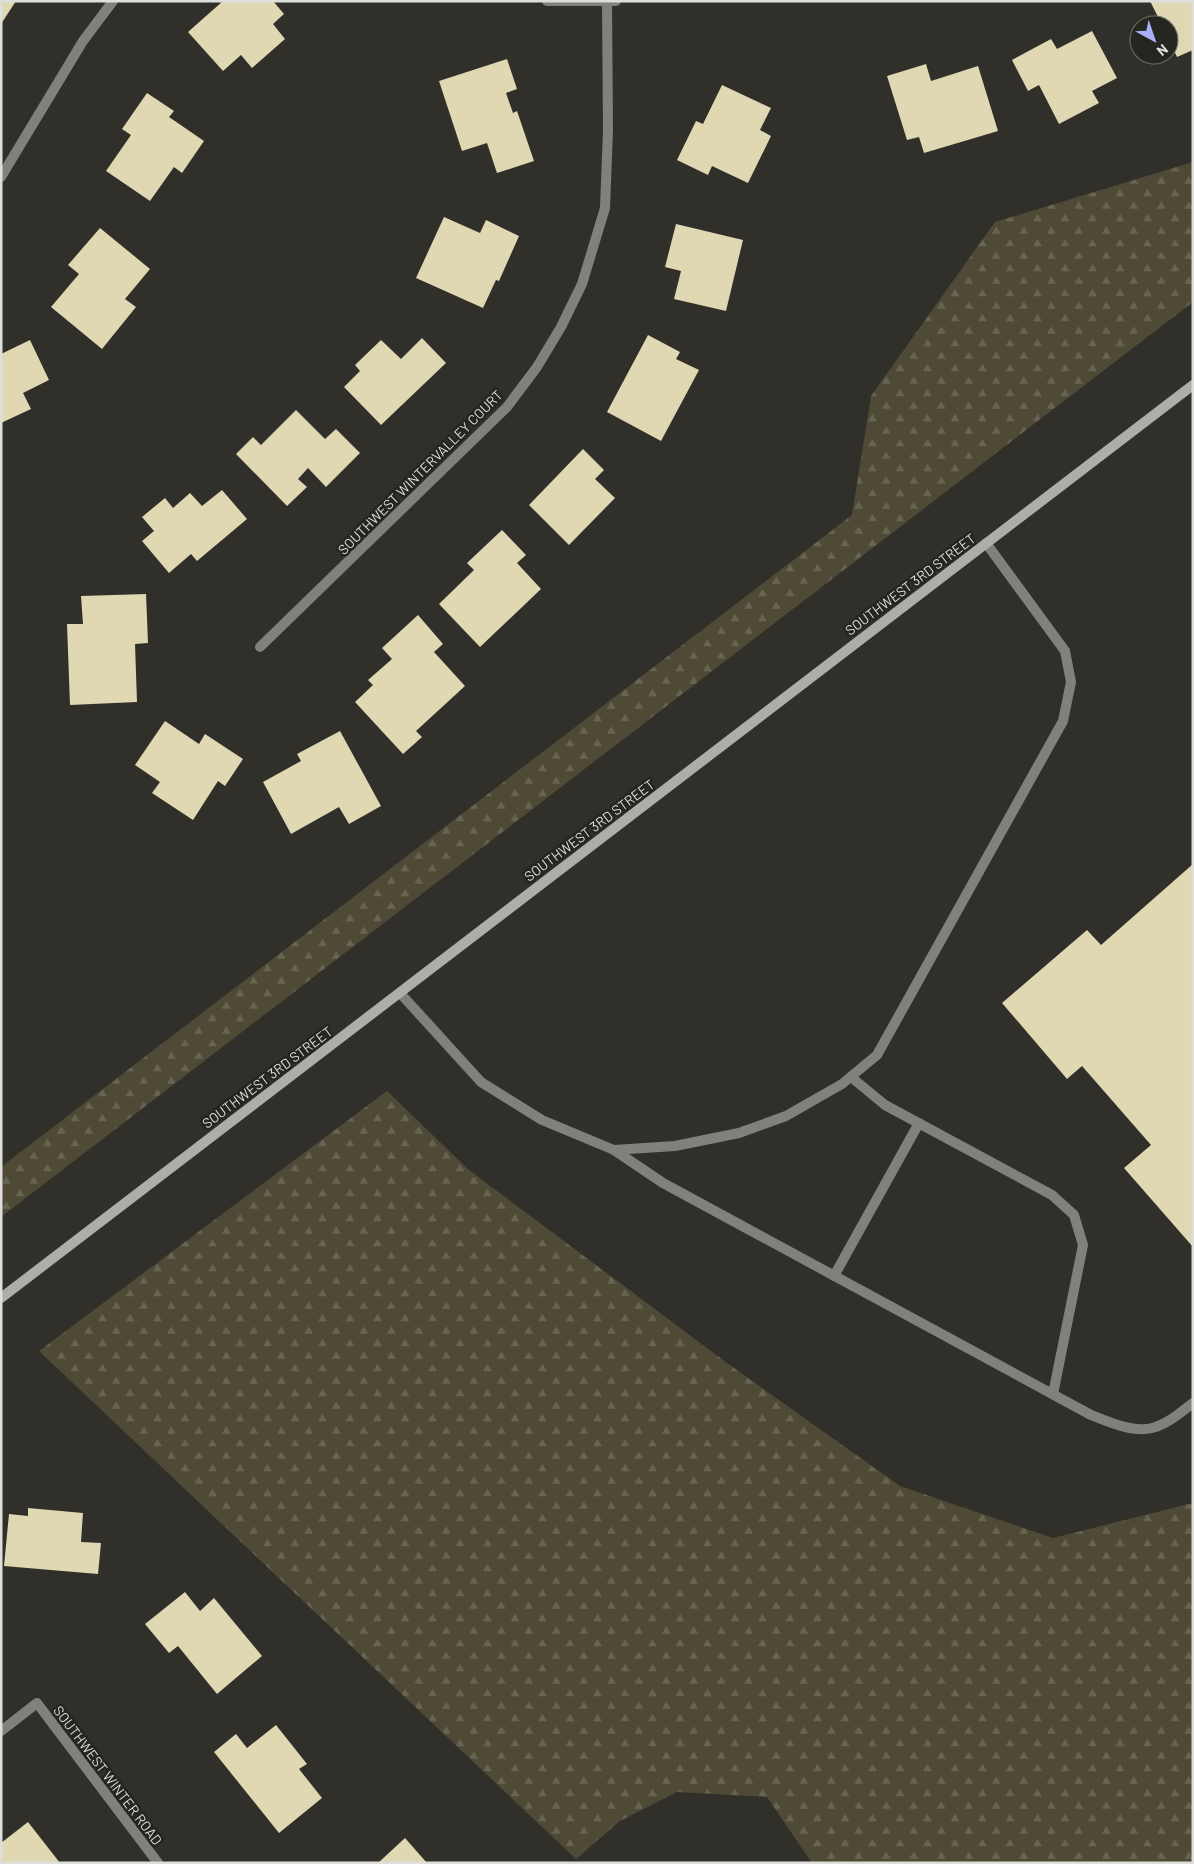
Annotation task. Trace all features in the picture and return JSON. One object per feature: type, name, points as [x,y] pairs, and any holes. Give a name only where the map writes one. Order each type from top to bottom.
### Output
[{"type":"main road","name":"SOUTHWEST 3RD STREET","points":[[1,1298],[1193,385]]},
{"type":"street","points":[[1,177],[83,41],[113,1]]},
{"type":"street","points":[[546,1],[611,2]]},
{"type":"street","name":"SOUTHWEST WINTERVALLEY COURT","points":[[260,647],[507,407],[537,367],[560,327],[582,284],[606,208],[611,2]]},
{"type":"street","points":[[614,1150],[675,1146],[739,1133],[786,1116],[842,1084],[877,1055],[1063,721],[1071,682],[1065,651],[986,543]]},
{"type":"street","points":[[400,993],[481,1082],[542,1120],[614,1150],[663,1182],[1091,1415],[1123,1427],[1152,1429],[1173,1418],[1193,1403]]},
{"type":"street","points":[[851,1077],[885,1105],[1052,1195],[1074,1216],[1083,1245],[1053,1394]]},
{"type":"street","points":[[834,1276],[919,1123]]},
{"type":"street","name":"SOUTHWEST WINTER ROAD","points":[[1,1731],[37,1703],[158,1863]]},
{"type":"green space","points":[[1193,162],[1193,302],[1,1217],[1,1167],[852,515],[871,396],[995,222]]},
{"type":"green space","points":[[387,1091],[469,1170],[727,1363],[900,1486],[1053,1538],[1193,1503],[1193,1863],[812,1863],[767,1797],[677,1792],[620,1821],[576,1859],[39,1351]]},
{"type":"building","points":[[1,1],[16,1],[1,24]]},
{"type":"building","points":[[223,1],[273,1],[284,14],[273,24],[285,39],[252,68],[241,55],[223,71],[188,32]]},
{"type":"building","points":[[1150,1],[1193,1],[1193,50],[1179,56],[1179,15],[1157,15]]},
{"type":"building","points":[[1092,31],[1117,78],[1092,91],[1099,103],[1059,124],[1039,85],[1028,91],[1012,60],[1051,39],[1057,49]]},
{"type":"building","points":[[507,59],[517,89],[506,93],[513,113],[517,111],[534,161],[497,173],[487,143],[462,151],[439,81]]},
{"type":"building","points":[[926,64],[931,81],[978,66],[998,131],[924,153],[919,137],[907,140],[887,76]]},
{"type":"building","points":[[722,85],[771,108],[760,130],[771,136],[748,183],[712,166],[708,175],[677,160],[696,121],[703,124]]},
{"type":"building","points":[[147,93],[174,111],[169,117],[204,141],[182,173],[174,167],[150,201],[106,171],[131,135],[122,129]]},
{"type":"building","points":[[444,217],[480,233],[486,220],[519,236],[499,281],[496,280],[483,308],[416,278]]},
{"type":"building","points":[[676,224],[743,240],[726,311],[674,299],[681,271],[665,267]]},
{"type":"building","points":[[100,228],[150,269],[125,299],[136,307],[102,349],[51,307],[79,274],[68,265]]},
{"type":"building","points":[[648,335],[680,352],[676,359],[699,370],[661,441],[607,412]]},
{"type":"building","points":[[422,338],[446,363],[381,425],[344,387],[360,371],[355,365],[381,340],[401,359]]},
{"type":"building","points":[[30,340],[49,380],[23,393],[31,409],[1,423],[1,354]]},
{"type":"building","points":[[296,410],[325,439],[336,429],[360,453],[326,487],[308,468],[298,479],[307,487],[287,506],[236,454],[253,437],[261,445]]},
{"type":"building","points":[[583,449],[604,470],[595,479],[615,498],[569,545],[529,505]]},
{"type":"building","points":[[222,490],[247,519],[197,561],[191,554],[169,573],[142,541],[154,531],[142,517],[165,498],[173,508],[190,493],[202,506]]},
{"type":"building","points":[[502,530],[526,555],[517,563],[541,589],[480,647],[439,604],[474,570],[467,563]]},
{"type":"building","points":[[146,594],[148,643],[135,644],[137,702],[70,705],[67,624],[83,624],[81,596]]},
{"type":"building","points":[[418,615],[443,644],[434,652],[465,686],[416,731],[422,737],[403,754],[355,702],[373,685],[368,680],[392,659],[382,648]]},
{"type":"building","points":[[165,721],[199,744],[205,734],[243,759],[225,786],[218,781],[193,820],[152,793],[160,782],[135,765]]},
{"type":"building","points":[[340,731],[381,806],[349,824],[339,807],[291,834],[263,782],[301,761],[297,754]]},
{"type":"building","points":[[1193,864],[1193,1247],[1124,1168],[1151,1145],[1082,1066],[1067,1079],[1002,1003],[1087,930],[1101,945]]},
{"type":"building","points":[[28,1508],[83,1513],[81,1542],[101,1543],[98,1574],[4,1566],[9,1514],[28,1516]]},
{"type":"building","points":[[185,1592],[200,1611],[214,1598],[262,1656],[217,1694],[178,1646],[169,1653],[145,1624]]},
{"type":"building","points":[[276,1725],[307,1764],[299,1769],[322,1798],[279,1833],[214,1752],[236,1734],[247,1748]]},
{"type":"building","points":[[28,1822],[60,1863],[1,1863],[1,1843]]},
{"type":"building","points":[[405,1838],[427,1863],[378,1863]]}]
